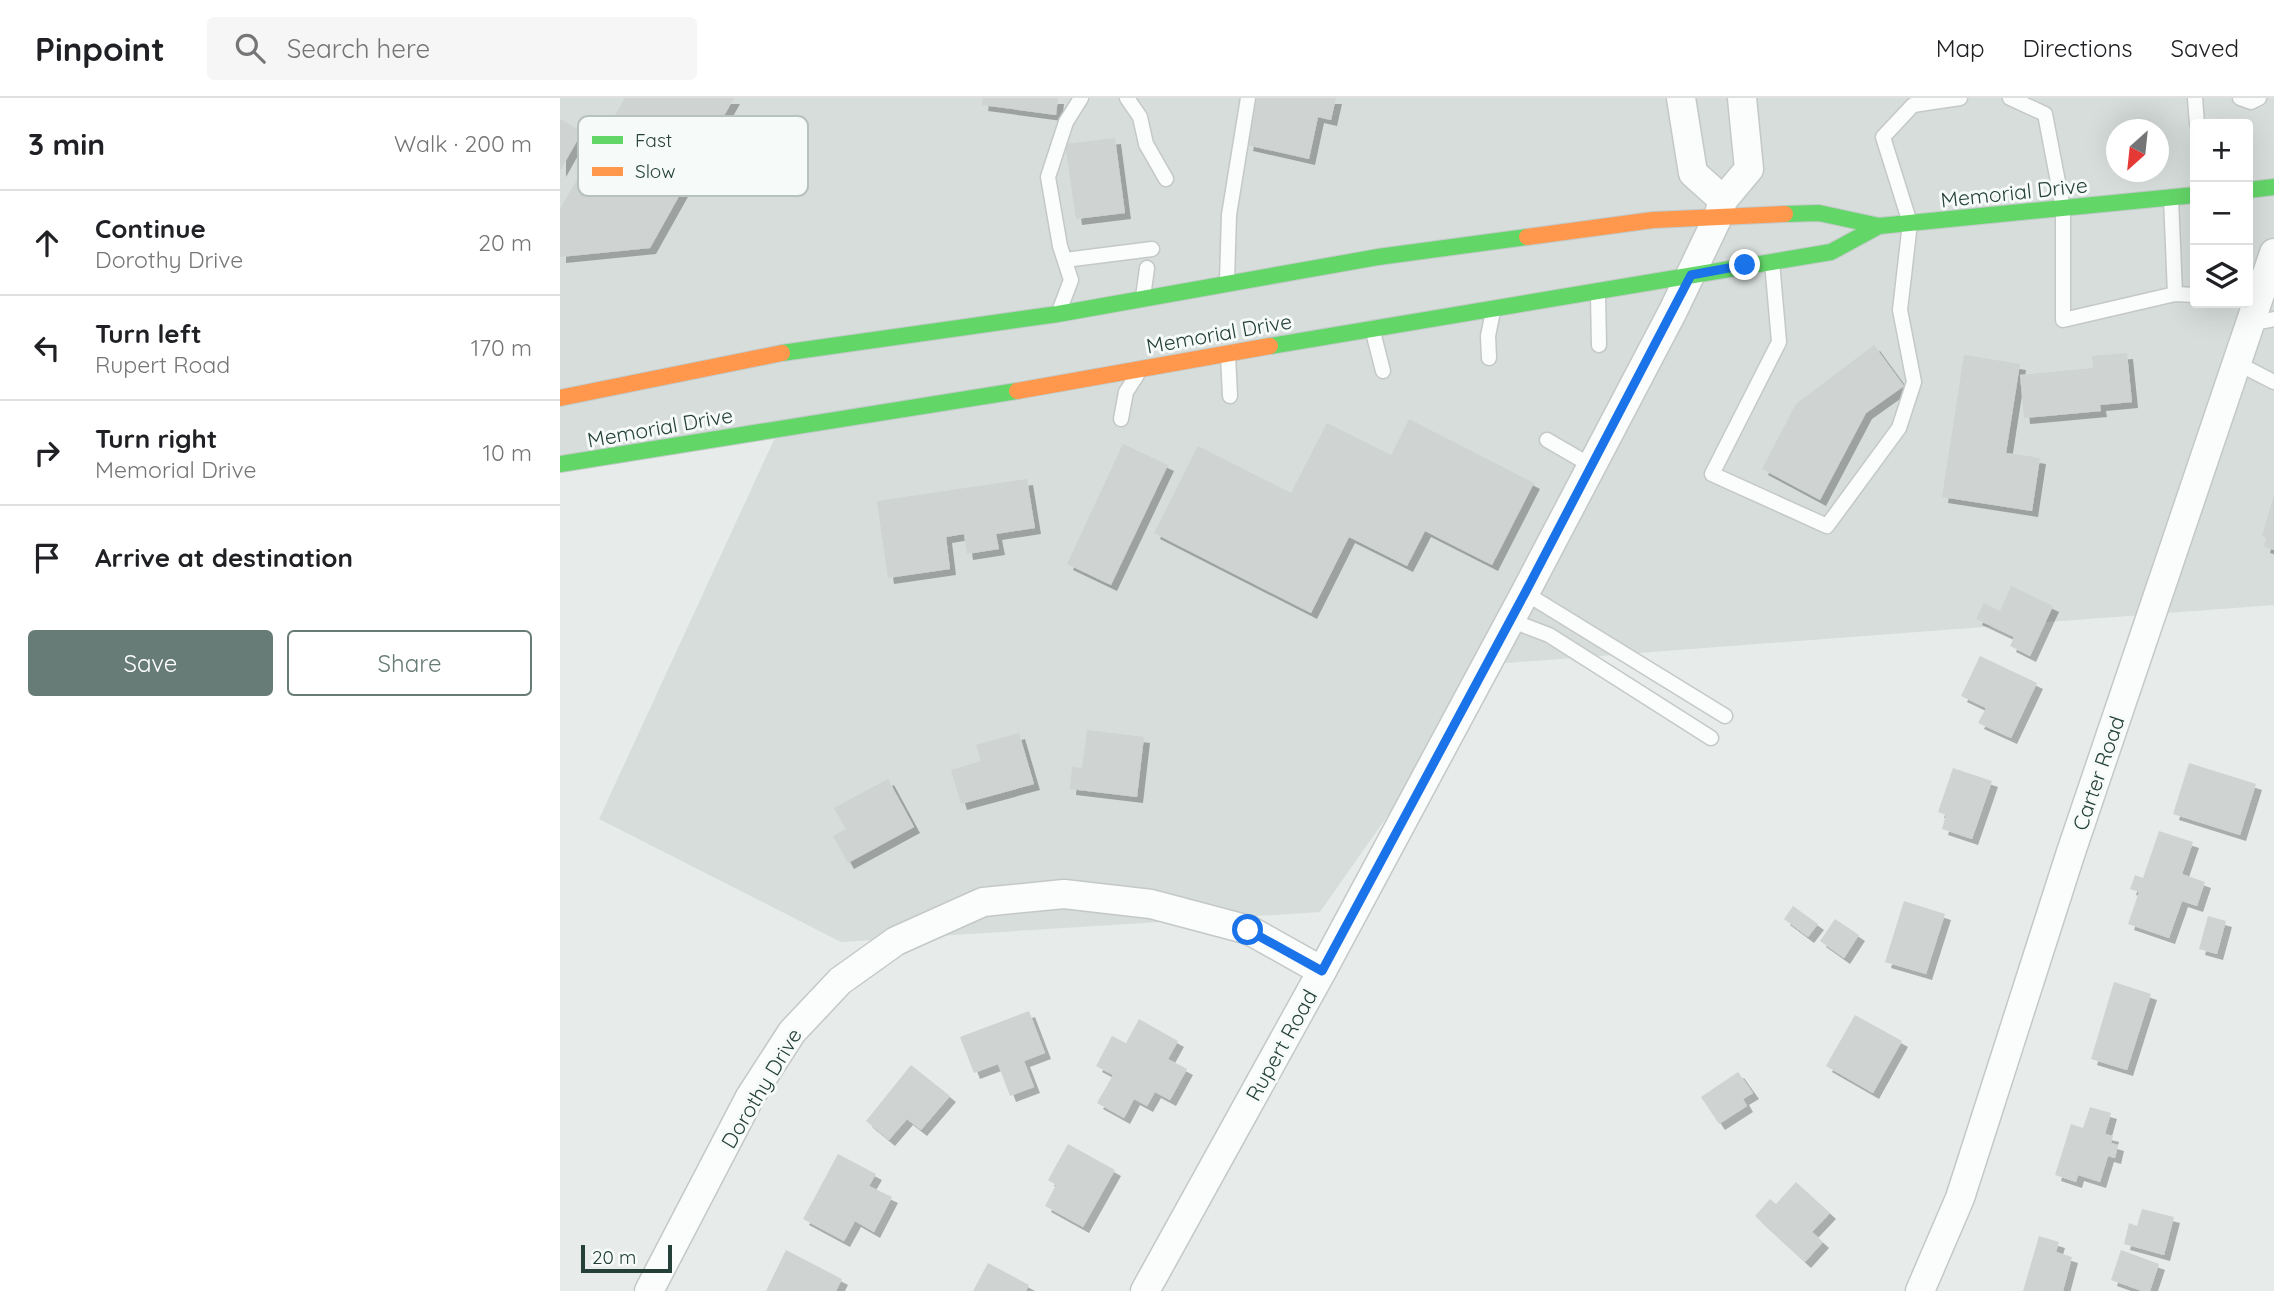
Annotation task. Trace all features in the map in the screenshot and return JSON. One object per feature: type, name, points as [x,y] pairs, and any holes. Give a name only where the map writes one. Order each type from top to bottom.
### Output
[{"type":"main road","points":[[2253,189],[2274,187]]},
{"type":"main road","name":"Memorial Drive","points":[[560,398],[807,348],[1058,314],[1378,257],[1721,209],[1819,213],[1879,226],[2190,195]]},
{"type":"main road","name":"Memorial Drive","points":[[560,464],[1060,384],[1372,327],[1598,293],[1831,252],[1879,226]]},
{"type":"street","points":[[1681,98],[1693,173],[1721,209]]},
{"type":"street","name":"Rupert Road","points":[[1145,1291],[1322,971],[1525,593],[1691,275],[1721,209],[1749,169],[1742,98]]},
{"type":"street","name":"Carter Road","points":[[1920,1291],[1960,1198],[2071,852],[2257,310],[2274,253]]},
{"type":"street","name":"Dorothy Drive","points":[[649,1291],[750,1097],[792,1032],[840,981],[896,941],[983,902],[1064,894],[1151,904],[1248,930],[1322,971]]},
{"type":"lane","points":[[1058,314],[1071,280],[1048,177],[1066,122],[1081,98]]},
{"type":"lane","points":[[1066,122],[1089,98]]},
{"type":"lane","points":[[1127,98],[1140,117],[1146,144],[1167,179]]},
{"type":"lane","points":[[1227,284],[1229,215],[1248,98]]},
{"type":"lane","points":[[1772,261],[1779,342],[1712,474],[1827,526],[1899,428],[1914,382],[1900,310],[1910,223],[1883,137],[1913,104],[1960,98]]},
{"type":"lane","points":[[2010,98],[2045,114],[2063,208],[2063,320],[2175,294],[2190,295]]},
{"type":"lane","points":[[2195,98],[2197,119]]},
{"type":"lane","points":[[2241,98],[2251,102],[2259,98]]},
{"type":"lane","points":[[2171,197],[2175,294]]},
{"type":"lane","points":[[1065,260],[1152,249]]},
{"type":"lane","points":[[1142,298],[1147,268]]},
{"type":"lane","points":[[1598,293],[1599,345]]},
{"type":"lane","points":[[1489,358],[1488,336],[1493,310]]},
{"type":"lane","points":[[1372,327],[1383,371]]},
{"type":"lane","points":[[1228,353],[1230,396]]},
{"type":"lane","points":[[2237,363],[2274,382]]},
{"type":"lane","points":[[1121,419],[1126,392],[1141,368]]},
{"type":"lane","points":[[1547,440],[1592,466]]},
{"type":"lane","points":[[1525,593],[1725,716]]},
{"type":"lane","points":[[1510,620],[1549,635],[1712,738]]},
{"type":"shaded area","points":[[560,98],[2274,98],[2274,605],[1494,664],[1320,912],[841,942],[599,819],[779,429],[560,458]]},
{"type":"building","points":[[625,98],[734,98],[724,116],[614,116]]},
{"type":"building","points":[[983,98],[1058,98],[1056,115],[982,105]]},
{"type":"building","points":[[1257,98],[1336,98],[1331,120],[1318,117],[1309,159],[1247,145]]},
{"type":"building","points":[[560,119],[578,130],[578,139],[560,171]]},
{"type":"building","points":[[1115,138],[1125,213],[1076,219],[1065,144]]},
{"type":"building","points":[[578,178],[578,196],[679,196],[650,248],[560,257],[560,209]]},
{"type":"building","points":[[1874,345],[1904,386],[1866,413],[1820,500],[1762,469],[1796,404]]},
{"type":"building","points":[[2127,353],[2132,402],[2100,405],[2101,411],[2024,418],[2020,375],[2093,368],[2092,356]]},
{"type":"building","points":[[1964,355],[2020,364],[2006,453],[2040,458],[2032,511],[1942,497]]},
{"type":"building","points":[[1409,419],[1534,483],[1492,565],[1425,531],[1407,566],[1349,537],[1311,613],[1154,533],[1198,446],[1291,493],[1327,423],[1391,455]]},
{"type":"building","points":[[1123,444],[1168,465],[1111,585],[1067,564]]},
{"type":"building","points":[[1027,479],[1035,528],[996,534],[999,549],[967,554],[964,534],[946,537],[950,569],[888,578],[877,501]]},
{"type":"building","points":[[2274,495],[2274,550],[2264,547],[2266,538],[2262,536]]},
{"type":"building","points":[[2011,586],[2053,606],[2030,656],[2010,646],[2014,637],[1976,619],[1984,603],[2000,611]]},
{"type":"building","points":[[1980,656],[2037,683],[2011,738],[1978,723],[1986,708],[1961,696]]},
{"type":"building","points":[[1087,730],[1144,737],[1137,797],[1070,789],[1072,767],[1082,768]]},
{"type":"building","points":[[1019,733],[1034,784],[961,804],[951,770],[981,761],[976,745]]},
{"type":"building","points":[[2189,763],[2256,784],[2240,835],[2173,814]]},
{"type":"building","points":[[1953,768],[1992,781],[1972,839],[1942,829],[1946,815],[1938,812]]},
{"type":"building","points":[[888,779],[914,827],[848,863],[833,836],[846,829],[834,808]]},
{"type":"building","points":[[2159,831],[2193,842],[2182,874],[2205,882],[2197,906],[2182,901],[2169,938],[2128,924],[2139,892],[2130,889],[2135,875],[2143,878]]},
{"type":"building","points":[[1904,901],[1945,914],[1926,974],[1885,962]]},
{"type":"building","points":[[1793,906],[1818,924],[1808,937],[1784,919]]},
{"type":"building","points":[[2208,916],[2226,921],[2217,954],[2199,949]]},
{"type":"building","points":[[1835,919],[1859,935],[1844,958],[1820,941]]},
{"type":"building","points":[[2114,982],[2151,994],[2127,1070],[2091,1059]]},
{"type":"building","points":[[1029,1011],[1045,1053],[1024,1061],[1034,1087],[1010,1096],[998,1064],[974,1073],[960,1037]]},
{"type":"building","points":[[1855,1015],[1902,1041],[1873,1093],[1826,1066]]},
{"type":"building","points":[[1139,1019],[1178,1041],[1168,1059],[1187,1069],[1170,1100],[1155,1092],[1147,1106],[1134,1099],[1124,1118],[1097,1103],[1113,1075],[1096,1066],[1112,1036],[1126,1043]]},
{"type":"building","points":[[911,1065],[950,1096],[921,1130],[907,1119],[889,1140],[866,1121]]},
{"type":"building","points":[[1738,1072],[1753,1093],[1743,1099],[1747,1106],[1719,1124],[1701,1097]]},
{"type":"building","points":[[2090,1107],[2111,1113],[2105,1134],[2113,1136],[2111,1143],[2118,1145],[2115,1158],[2108,1156],[2100,1182],[2078,1175],[2076,1182],[2055,1175],[2071,1124],[2083,1128]]},
{"type":"building","points":[[1068,1144],[1115,1170],[1083,1227],[1045,1206],[1056,1185],[1048,1180]]},
{"type":"building","points":[[838,1154],[876,1174],[869,1186],[892,1197],[874,1232],[855,1221],[844,1241],[803,1219]]},
{"type":"building","points":[[1796,1182],[1830,1213],[1812,1232],[1823,1242],[1805,1262],[1755,1216],[1770,1199],[1776,1204]]},
{"type":"building","points":[[2142,1209],[2174,1217],[2164,1255],[2124,1244],[2129,1223],[2137,1226]]},
{"type":"building","points":[[2039,1236],[2059,1242],[2056,1252],[2072,1257],[2063,1291],[2023,1291]]},
{"type":"building","points":[[786,1250],[842,1279],[836,1291],[766,1291]]},
{"type":"building","points":[[2121,1250],[2159,1264],[2150,1291],[2142,1291],[2111,1280]]},
{"type":"building","points":[[988,1263],[1029,1285],[1026,1291],[973,1291]]},
{"type":"traffic: fast","points":[[2253,189],[2274,187]]},
{"type":"traffic: fast","points":[[1785,214],[1819,213],[1879,226],[2190,195]]},
{"type":"traffic: fast","points":[[1270,346],[1831,252],[1879,226]]},
{"type":"traffic: fast","points":[[782,353],[1058,314],[1378,257],[1527,237]]},
{"type":"traffic: fast","points":[[560,464],[1017,391]]},
{"type":"traffic: slow","points":[[1527,237],[1653,220],[1785,214]]},
{"type":"traffic: slow","points":[[1017,391],[1270,346]]},
{"type":"traffic: slow","points":[[560,398],[782,353]]},
{"type":"route","points":[[1248,930],[1322,971],[1525,593],[1691,275],[1745,265]]}]
